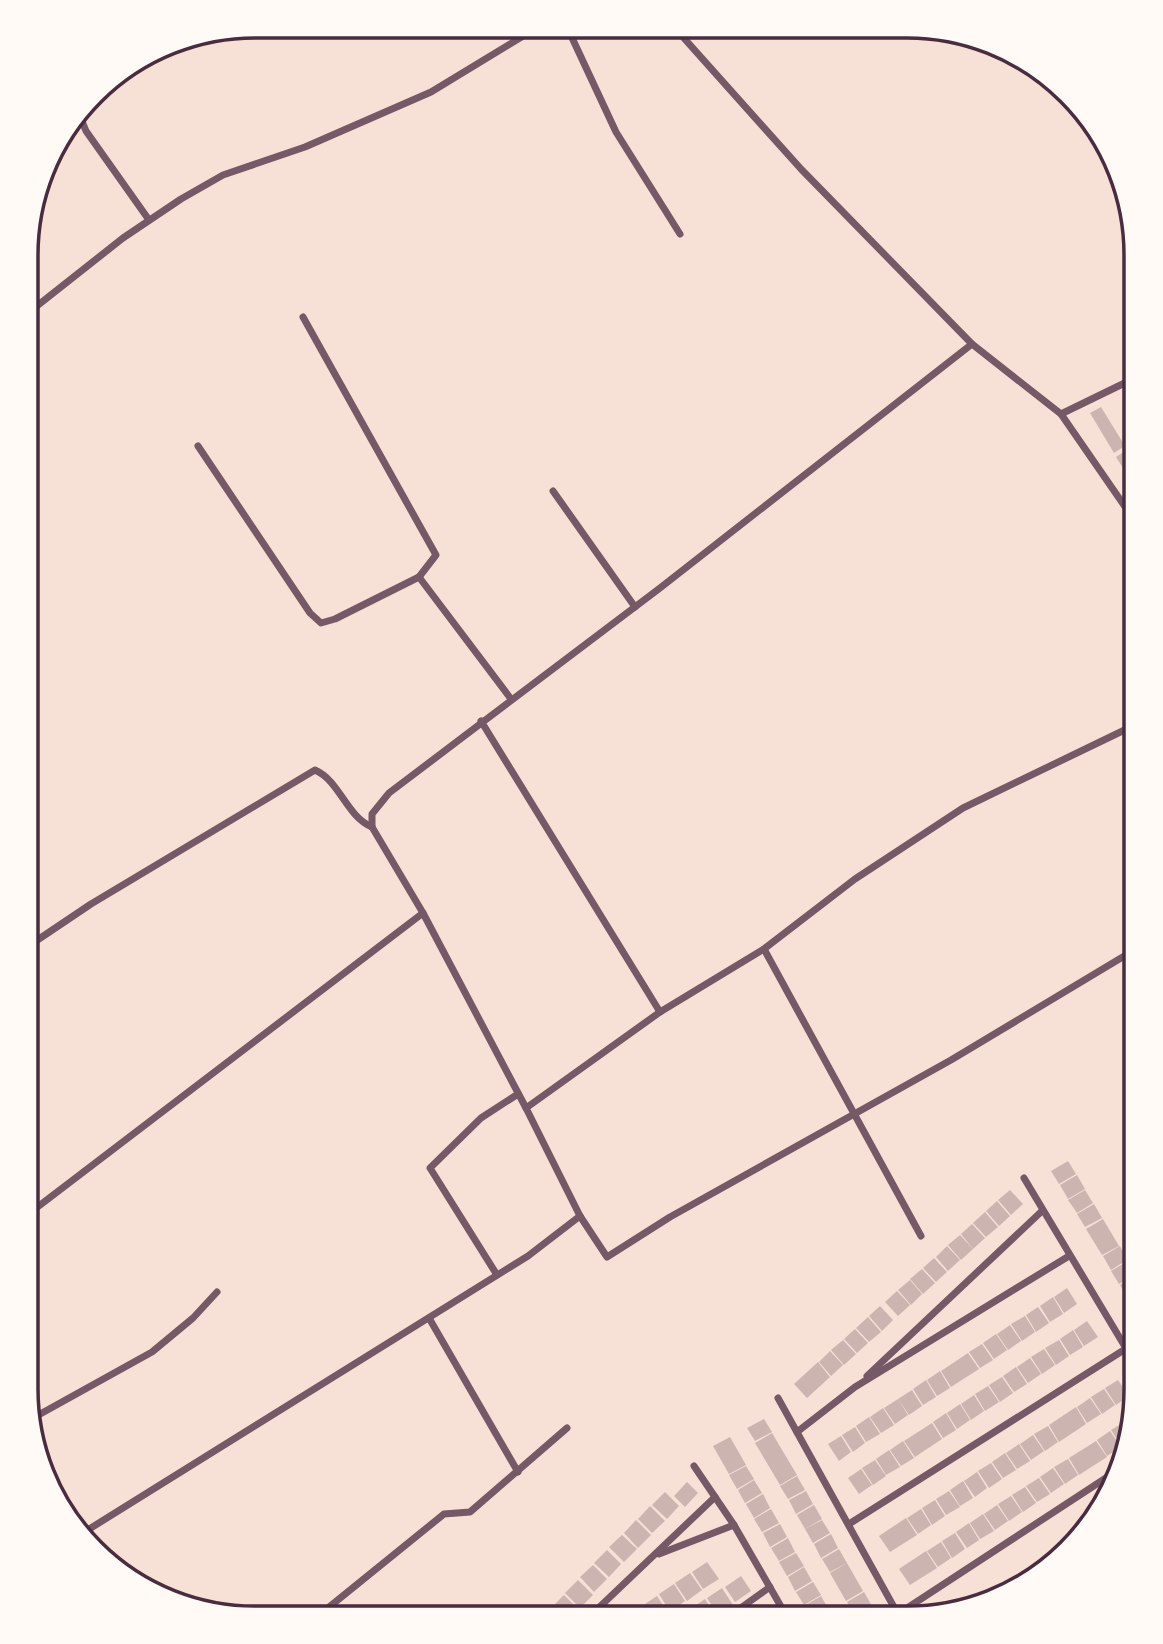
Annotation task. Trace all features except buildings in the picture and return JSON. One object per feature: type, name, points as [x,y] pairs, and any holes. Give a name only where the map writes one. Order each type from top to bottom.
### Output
[{"type":"street","points":[[684,38],[801,169],[972,344],[1063,413],[1124,504]]},
{"type":"street","points":[[38,305],[149,220],[223,175],[304,147],[431,92],[518,39]]},
{"type":"street","points":[[572,39],[616,132],[680,234]]},
{"type":"street","points":[[83,124],[149,220]]},
{"type":"street","points":[[198,446],[310,612],[321,623],[335,619],[419,577],[436,555],[303,317]]},
{"type":"street","points":[[372,827],[372,814],[377,805],[418,769],[635,607],[972,344]]},
{"type":"street","points":[[1063,413],[1124,383]]},
{"type":"street","points":[[553,491],[635,607]]},
{"type":"street","points":[[419,577],[511,699]]},
{"type":"street","points":[[481,721],[660,1012]]},
{"type":"street","points":[[526,1108],[660,1012],[764,949],[855,879],[963,808],[1124,730]]},
{"type":"street","points":[[38,940],[91,904],[315,770],[326,777],[355,817],[372,827],[423,913],[580,1216],[607,1256],[613,1255],[670,1217],[855,1114],[1124,956]]},
{"type":"street","points":[[38,1207],[423,913]]},
{"type":"street","points":[[764,949],[921,1236]]},
{"type":"street","points":[[496,1275],[430,1168],[481,1118],[518,1094]]},
{"type":"street","points":[[1024,1178],[1124,1343]]},
{"type":"street","points":[[797,1432],[855,1387],[1042,1211]]},
{"type":"street","points":[[90,1529],[528,1256],[580,1216]]},
{"type":"street","points":[[855,1387],[1069,1256]]},
{"type":"street","points":[[41,1414],[152,1352],[193,1318],[216,1292]]},
{"type":"street","points":[[429,1318],[518,1472]]},
{"type":"street","points":[[849,1524],[1124,1350]]},
{"type":"street","points":[[778,1398],[894,1606]]},
{"type":"street","points":[[329,1606],[444,1514],[470,1512],[567,1428]]},
{"type":"street","points":[[694,1466],[734,1525],[781,1606]]},
{"type":"street","points":[[915,1605],[1104,1479]]},
{"type":"street","points":[[601,1606],[715,1497]]},
{"type":"street","points":[[654,1556],[734,1525]]},
{"type":"street","points":[[743,1606],[770,1587]]}]
